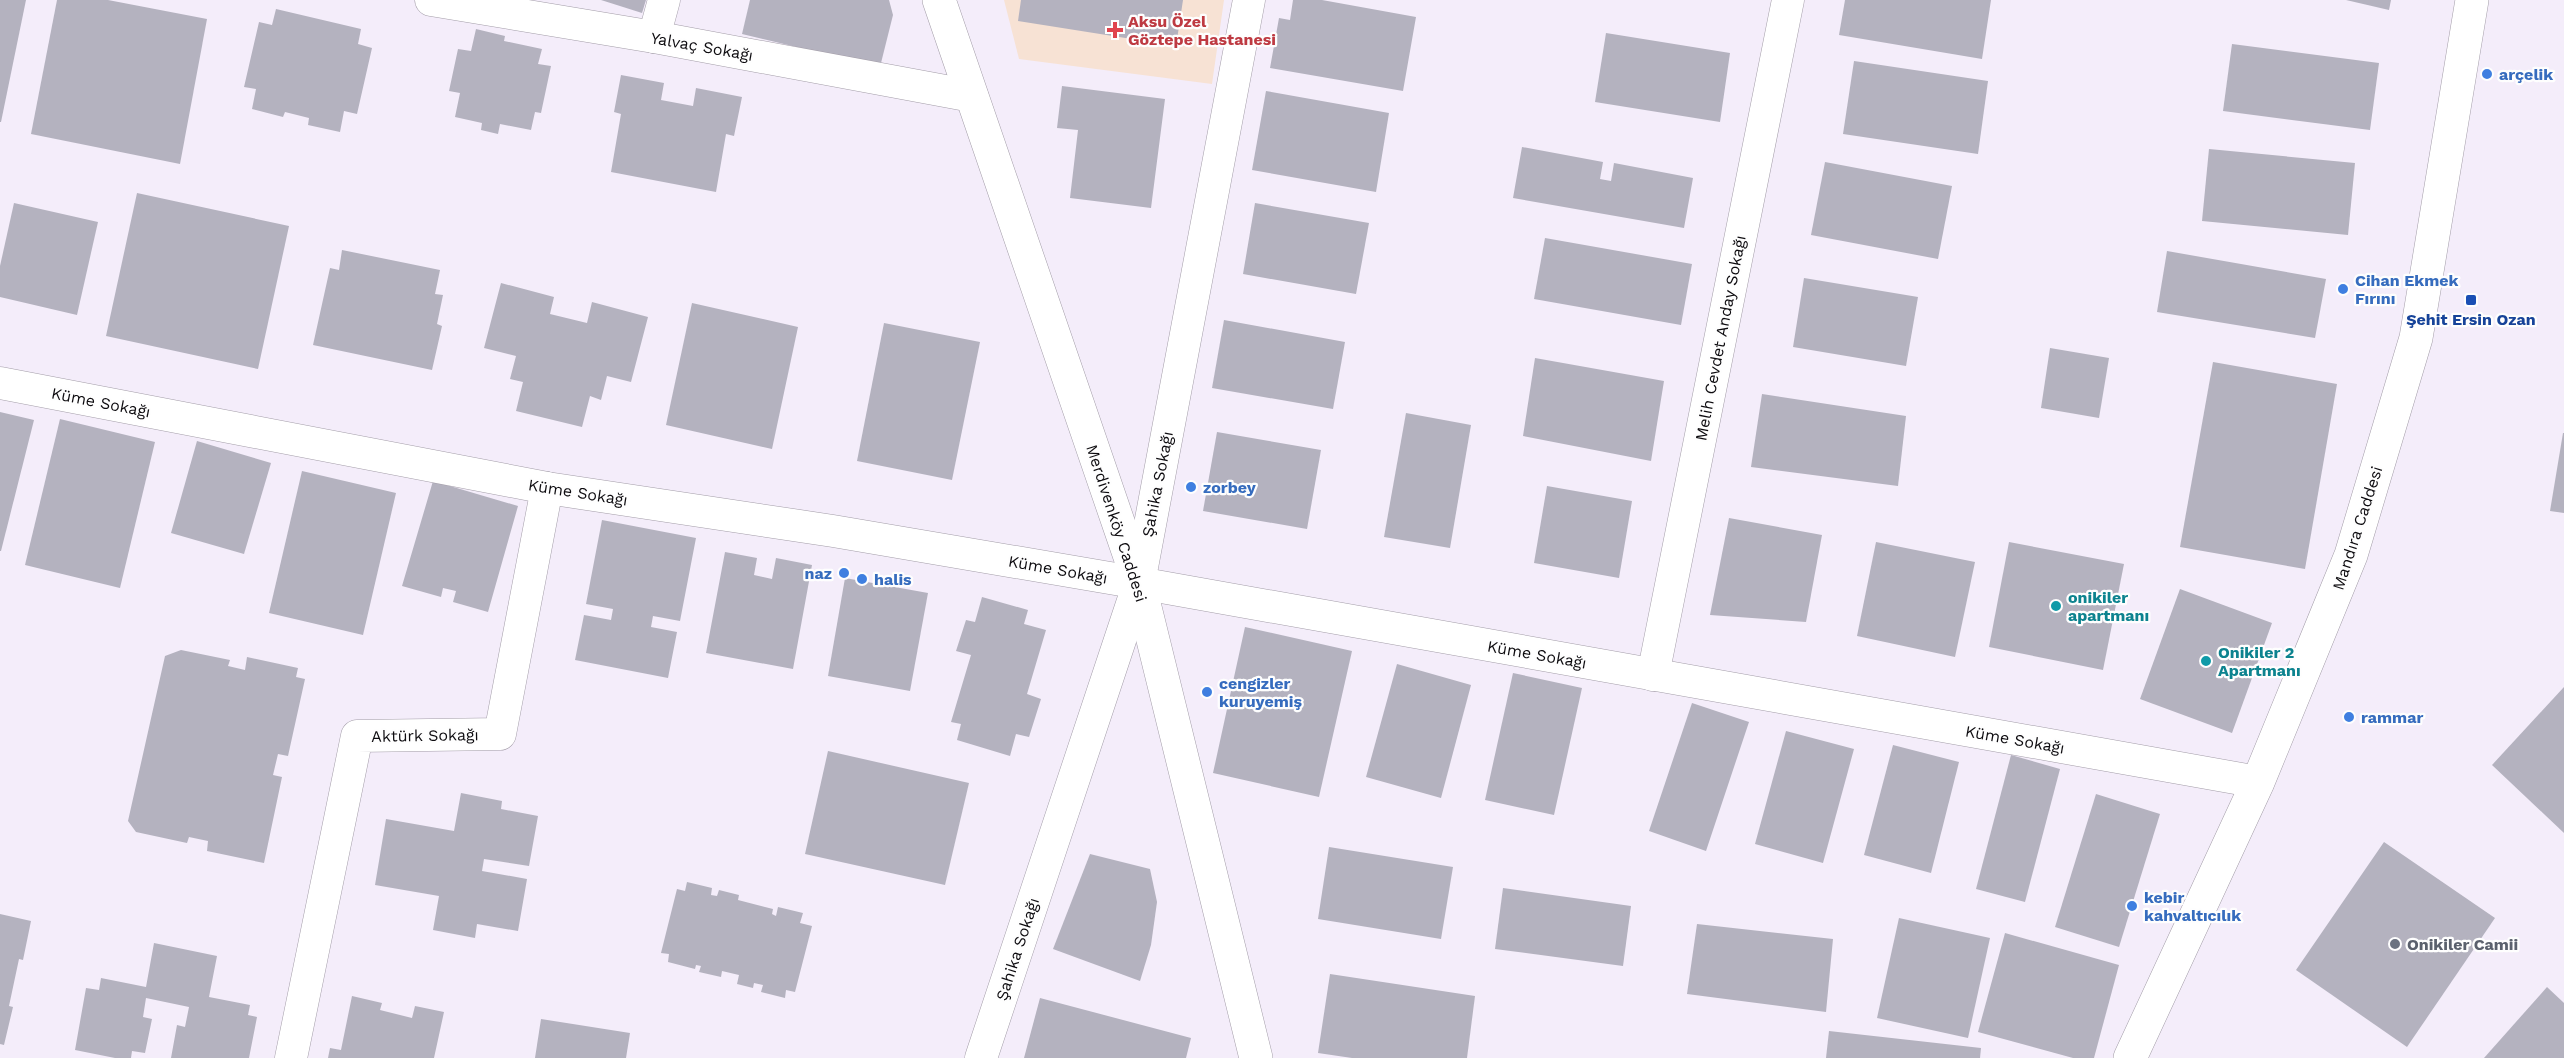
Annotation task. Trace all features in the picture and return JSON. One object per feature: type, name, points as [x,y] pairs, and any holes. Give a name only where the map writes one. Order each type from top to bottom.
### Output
[{"type":"main road","name":"Merdivenköy Caddesi","points":[[939,0],[1139,583],[1256,1058]]},
{"type":"main road","name":"Mandıra Caddesi","points":[[2130,1058],[2258,782],[2351,555],[2416,338],[2472,0]]},
{"type":"street","name":"Yalvaç Sokağı","points":[[431,0],[654,37],[972,96]]},
{"type":"street","points":[[654,37],[664,0]]},
{"type":"street","name":"Şahika Sokağı","points":[[981,1058],[1139,583],[1249,0]]},
{"type":"street","name":"Melih Cevdet Anday Sokağı","points":[[1653,675],[1788,0]]},
{"type":"street","name":"Küme Sokağı","points":[[0,383],[547,488],[833,531],[1139,583],[2258,782]]},
{"type":"street","name":"Aktürk Sokağı","points":[[291,1058],[357,736],[500,734],[547,488]]},
{"type":"shaded area","name":"Aksu Özel Göztepe Hastanesi","points":[[1004,0],[1224,0],[1212,84],[1019,59]]},
{"type":"building","points":[[0,0],[26,0],[1,122],[0,122]]},
{"type":"building","points":[[57,0],[108,0],[207,19],[180,164],[31,134]]},
{"type":"building","points":[[601,0],[646,0],[642,13]]},
{"type":"building","points":[[750,0],[889,0],[893,15],[880,67],[742,34]]},
{"type":"building","points":[[1021,0],[1183,0],[1176,46],[1018,21]]},
{"type":"building","points":[[1293,0],[1322,0],[1416,17],[1403,91],[1270,68],[1279,18],[1290,20]]},
{"type":"building","points":[[1845,0],[1991,0],[1982,59],[1839,35]]},
{"type":"building","points":[[2346,0],[2391,0],[2389,10]]},
{"type":"building","points":[[276,9],[361,29],[358,44],[372,48],[357,114],[344,111],[340,132],[308,125],[309,118],[285,112],[283,117],[252,109],[256,89],[244,87],[259,22],[272,25]]},
{"type":"building","points":[[476,29],[505,36],[504,41],[542,49],[538,64],[551,66],[541,113],[535,112],[531,130],[500,124],[498,134],[481,130],[482,123],[455,117],[460,93],[449,91],[458,49],[471,51]]},
{"type":"building","points":[[1606,33],[1730,53],[1720,122],[1595,102]]},
{"type":"building","points":[[2232,44],[2379,63],[2370,130],[2223,111]]},
{"type":"building","points":[[1854,61],[1988,81],[1978,154],[1843,134]]},
{"type":"building","points":[[621,75],[664,83],[661,100],[693,106],[696,88],[742,97],[734,136],[726,134],[716,192],[611,172],[621,114],[614,112]]},
{"type":"building","points":[[1062,86],[1165,99],[1151,208],[1070,198],[1078,130],[1057,128]]},
{"type":"building","points":[[1266,91],[1389,113],[1376,192],[1252,170]]},
{"type":"building","points":[[1522,147],[1603,162],[1600,179],[1611,181],[1614,163],[1693,178],[1684,228],[1513,198]]},
{"type":"building","points":[[2209,149],[2355,163],[2348,235],[2202,221]]},
{"type":"building","points":[[1825,162],[1952,186],[1938,259],[1811,235]]},
{"type":"building","points":[[137,193],[289,226],[258,369],[106,336]]},
{"type":"building","points":[[14,203],[98,222],[77,315],[0,297],[0,266]]},
{"type":"building","points":[[1255,203],[1369,223],[1356,294],[1243,274]]},
{"type":"building","points":[[1545,238],[1692,264],[1681,325],[1534,299]]},
{"type":"building","points":[[342,250],[440,270],[435,294],[443,295],[437,324],[442,326],[432,370],[313,345],[330,268],[339,270]]},
{"type":"building","points":[[2167,251],[2326,279],[2315,338],[2157,312]]},
{"type":"building","points":[[1804,278],[1918,297],[1906,366],[1793,347]]},
{"type":"building","points":[[501,283],[554,297],[550,314],[587,323],[592,302],[648,317],[631,382],[607,376],[601,400],[590,396],[582,427],[516,411],[523,382],[510,379],[516,356],[484,348]]},
{"type":"building","points":[[692,303],[798,327],[772,449],[666,425]]},
{"type":"building","points":[[1224,320],[1345,342],[1333,409],[1212,388]]},
{"type":"building","points":[[884,323],[980,342],[952,480],[857,461]]},
{"type":"building","points":[[2050,348],[2109,358],[2099,418],[2041,408]]},
{"type":"building","points":[[1535,358],[1664,381],[1651,461],[1523,436]]},
{"type":"building","points":[[2213,362],[2337,384],[2305,569],[2180,547]]},
{"type":"building","points":[[1762,394],[1906,416],[1898,486],[1751,467]]},
{"type":"building","points":[[0,412],[34,420],[1,551],[0,551]]},
{"type":"building","points":[[1406,413],[1471,425],[1450,548],[1384,537]]},
{"type":"building","points":[[60,419],[155,442],[120,588],[25,565]]},
{"type":"building","points":[[1217,432],[1321,450],[1307,529],[1203,511]]},
{"type":"building","points":[[2564,433],[2564,513],[2550,511]]},
{"type":"building","points":[[197,441],[271,463],[244,554],[171,533]]},
{"type":"building","points":[[302,471],[396,493],[363,635],[269,613]]},
{"type":"building","points":[[433,481],[518,506],[488,612],[453,602],[456,591],[443,588],[441,597],[402,586]]},
{"type":"building","points":[[1547,486],[1632,501],[1619,578],[1534,563]]},
{"type":"building","points":[[1729,518],[1822,535],[1806,622],[1710,615]]},
{"type":"building","points":[[602,520],[696,538],[680,621],[653,616],[651,627],[677,632],[668,678],[575,660],[584,615],[611,620],[613,609],[586,604]]},
{"type":"building","points":[[1876,542],[1975,562],[1955,657],[1857,636]]},
{"type":"building","name":"onikiler apartmanı","points":[[2009,542],[2124,564],[2103,670],[1989,647]]},
{"type":"building","points":[[725,552],[757,558],[754,575],[772,579],[776,558],[812,565],[793,669],[706,653]]},
{"type":"building","points":[[845,578],[928,593],[910,691],[828,676]]},
{"type":"building","name":"Onikiler 2 Apartmanı","points":[[2180,589],[2272,623],[2232,733],[2140,699]]},
{"type":"building","points":[[982,597],[1028,610],[1024,624],[1046,630],[1027,694],[1041,699],[1029,737],[1016,734],[1010,756],[957,740],[961,724],[951,722],[971,655],[956,651],[966,620],[975,622]]},
{"type":"building","points":[[1245,627],[1352,651],[1319,797],[1213,773]]},
{"type":"building","points":[[181,650],[230,660],[228,666],[245,670],[247,657],[298,668],[296,677],[305,679],[288,756],[278,754],[273,775],[282,777],[264,863],[207,851],[208,841],[189,837],[187,843],[136,832],[128,821],[165,656]]},
{"type":"building","points":[[1397,664],[1471,685],[1441,798],[1366,777]]},
{"type":"building","points":[[1513,673],[1582,688],[1554,815],[1485,800]]},
{"type":"building","points":[[2564,687],[2564,833],[2492,765]]},
{"type":"building","points":[[1692,703],[1749,722],[1706,851],[1649,831]]},
{"type":"building","points":[[1786,731],[1854,749],[1823,863],[1755,844]]},
{"type":"building","points":[[1893,745],[1959,762],[1931,873],[1864,855]]},
{"type":"building","points":[[828,751],[969,783],[945,885],[805,854]]},
{"type":"building","points":[[2011,755],[2060,769],[2025,902],[1976,889]]},
{"type":"building","points":[[461,793],[502,801],[501,809],[538,816],[529,866],[484,859],[482,871],[527,879],[518,931],[477,924],[475,938],[433,930],[439,896],[375,885],[386,819],[454,831]]},
{"type":"building","points":[[2096,794],[2160,814],[2119,947],[2055,927]]},
{"type":"building","name":"Onikiler Camii","points":[[2384,842],[2495,918],[2407,1047],[2296,970]]},
{"type":"building","points":[[1329,847],[1453,867],[1441,939],[1318,919]]},
{"type":"building","points":[[1090,854],[1150,869],[1157,902],[1151,945],[1140,981],[1053,949]]},
{"type":"building","points":[[687,882],[712,888],[711,895],[717,896],[719,890],[739,895],[738,900],[773,909],[772,914],[776,916],[778,907],[803,913],[800,923],[812,926],[795,992],[786,990],[785,998],[761,992],[763,985],[754,983],[753,988],[737,984],[739,975],[722,971],[721,977],[699,972],[701,966],[696,965],[695,969],[668,962],[669,954],[661,953],[677,889],[685,891]]},
{"type":"building","points":[[1503,888],[1631,906],[1623,966],[1495,949]]},
{"type":"building","points":[[0,914],[31,921],[23,960],[19,959],[9,1006],[13,1007],[4,1045],[0,1044]]},
{"type":"building","points":[[1899,918],[1990,938],[1968,1038],[1877,1018]]},
{"type":"building","points":[[1697,924],[1833,939],[1826,1012],[1687,994]]},
{"type":"building","points":[[2005,933],[2119,965],[2094,1058],[2073,1058],[1978,1032]]},
{"type":"building","points":[[154,943],[217,956],[209,997],[250,1005],[248,1015],[257,1017],[249,1058],[171,1058],[177,1025],[185,1027],[189,1007],[146,998],[143,1017],[152,1019],[145,1053],[132,1051],[131,1058],[115,1058],[75,1050],[86,988],[99,990],[101,978],[146,987]]},
{"type":"building","points":[[1330,974],[1475,996],[1467,1058],[1352,1058],[1318,1053]]},
{"type":"building","points":[[2547,987],[2564,1003],[2564,1058],[2484,1058]]},
{"type":"building","points":[[352,996],[382,1003],[380,1010],[412,1018],[415,1006],[444,1012],[434,1058],[328,1058],[330,1048],[341,1050]]},
{"type":"building","points":[[1040,998],[1191,1038],[1186,1058],[1024,1058]]},
{"type":"building","points":[[541,1019],[630,1033],[626,1058],[535,1058]]},
{"type":"building","points":[[1829,1031],[1981,1048],[1980,1058],[1826,1058]]},
{"type":"place","name":"Aksu Özel Göztepe Hastanesi","points":[[1115,30]]},
{"type":"place","name":"arçelik","points":[[2487,74]]},
{"type":"place","name":"Cihan Ekmek Fırını","points":[[2343,289]]},
{"type":"place","name":"Şehit Ersin Ozan","points":[[2471,300]]},
{"type":"place","name":"zorbey","points":[[1191,487]]},
{"type":"place","name":"naz","points":[[844,573]]},
{"type":"place","name":"halis","points":[[862,579]]},
{"type":"place","name":"onikiler apartmanı","points":[[2056,606]]},
{"type":"place","name":"Onikiler 2 Apartmanı","points":[[2206,661]]},
{"type":"place","name":"cengizler kuruyemiş","points":[[1207,692]]},
{"type":"place","name":"rammar","points":[[2349,717]]},
{"type":"place","name":"kebir kahvaltıcılık","points":[[2132,906]]},
{"type":"place","name":"Onikiler Camii","points":[[2395,944]]}]
